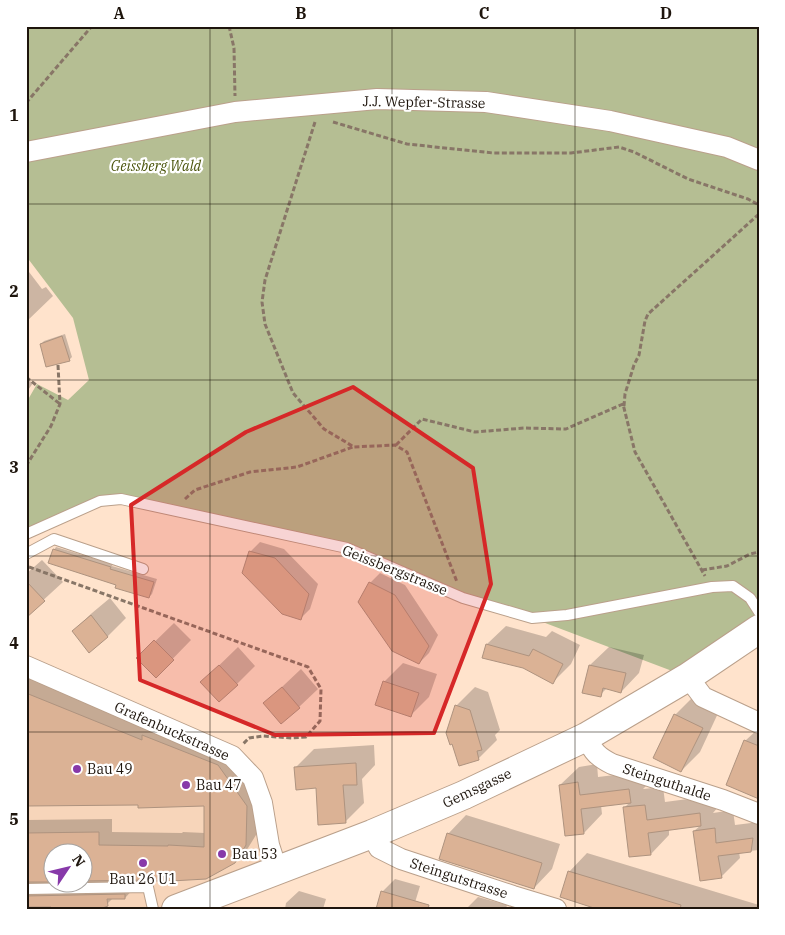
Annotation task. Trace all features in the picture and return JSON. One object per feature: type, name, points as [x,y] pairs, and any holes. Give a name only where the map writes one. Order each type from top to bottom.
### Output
[{"type":"street","name":"J.J. Wepfer-Strasse","points":[[26,152],[235,112],[314,111],[377,99],[486,102],[610,121],[727,147],[759,160]]},
{"type":"street","name":"Gemsgasse","points":[[176,909],[372,834],[464,795],[586,737],[688,677],[759,629]]},
{"type":"street","name":"Grafenbuckstrasse","points":[[26,666],[232,756],[253,778],[262,803],[269,845],[277,870]]},
{"type":"street","points":[[688,677],[703,697],[759,723]]},
{"type":"street","name":"Steinguthalde","points":[[586,737],[591,748],[600,758],[612,764],[759,814]]},
{"type":"street","name":"Steingutstrasse","points":[[372,834],[379,848],[401,860],[556,909]]},
{"type":"lane","name":"Geissbergstrasse","points":[[26,534],[100,502],[121,498],[347,548],[463,598],[532,618],[567,615],[712,587],[733,586],[750,598],[759,612]]},
{"type":"lane","points":[[26,554],[54,540],[143,569]]},
{"type":"lane","points":[[26,889],[148,886],[153,909]]},
{"type":"path","points":[[26,104],[92,26]]},
{"type":"path","points":[[229,26],[234,48],[235,112]]},
{"type":"path","points":[[354,447],[324,429],[293,394],[265,324],[262,302],[265,280],[314,111],[407,144],[494,153],[571,153],[619,147],[634,152],[688,179],[748,199],[759,206]]},
{"type":"path","points":[[628,422],[624,407],[625,394],[634,364],[639,355],[648,314],[759,214]]},
{"type":"path","points":[[26,466],[51,426],[60,404],[58,365]]},
{"type":"path","points":[[26,377],[60,404]]},
{"type":"path","points":[[395,445],[422,419],[475,432],[525,428],[566,429],[623,404],[635,452],[712,587]]},
{"type":"path","points":[[173,510],[195,490],[250,472],[297,467],[354,447],[395,445],[407,452],[463,598]]},
{"type":"path","points":[[702,570],[728,566],[750,554],[759,552]]},
{"type":"path","points":[[26,566],[308,666],[321,690],[320,721],[306,737],[263,736],[249,738],[232,756]]},
{"type":"highlighted area","points":[[353,387],[473,468],[491,584],[434,733],[275,735],[140,680],[131,505],[246,432]]},
{"type":"shaded area","points":[[26,666],[232,756],[253,778],[277,870],[176,909],[26,909]]},
{"type":"green space","name":"Geissberg Wald","points":[[26,26],[759,26],[759,629],[688,677],[532,618],[463,598],[347,548],[121,499],[26,534],[26,403],[37,384],[68,400],[89,380],[73,318],[26,256]]},
{"type":"building","points":[[62,336],[70,361],[46,367],[40,344]]},
{"type":"building","points":[[53,549],[154,582],[149,598],[115,588],[116,585],[48,563]]},
{"type":"building","points":[[249,551],[275,558],[309,594],[301,620],[282,614],[242,573]]},
{"type":"building","points":[[26,581],[45,601],[26,618]]},
{"type":"building","points":[[369,582],[395,595],[429,646],[419,664],[392,651],[358,602]]},
{"type":"building","points":[[91,615],[108,637],[89,653],[72,631]]},
{"type":"building","points":[[154,640],[174,660],[156,678],[136,658]]},
{"type":"building","points":[[486,644],[529,656],[533,649],[563,664],[553,684],[523,668],[482,658]]},
{"type":"building","points":[[219,665],[238,685],[219,702],[200,682]]},
{"type":"building","points":[[589,665],[626,673],[621,693],[603,688],[601,697],[582,693]]},
{"type":"building","points":[[383,681],[419,693],[411,717],[375,705]]},
{"type":"building","points":[[282,687],[300,708],[281,724],[263,703]]},
{"type":"building","points":[[26,693],[142,740],[142,735],[218,765],[247,806],[246,845],[235,863],[206,879],[92,881],[92,842],[42,842],[42,882],[26,882],[26,833],[99,832],[99,845],[204,847],[204,806],[138,808],[138,805],[26,806]]},
{"type":"building","points":[[455,705],[470,710],[482,750],[477,751],[479,760],[459,766],[452,744],[450,745],[446,733]]},
{"type":"building","points":[[674,714],[703,728],[681,772],[653,758]]},
{"type":"building","points":[[744,740],[759,746],[759,799],[726,785]]},
{"type":"building","points":[[356,763],[357,785],[343,785],[346,823],[318,825],[316,788],[296,790],[294,767]]},
{"type":"building","points":[[578,782],[580,795],[629,789],[631,803],[581,809],[584,834],[565,836],[559,785]]},
{"type":"building","points":[[645,805],[647,820],[700,813],[701,826],[648,833],[651,855],[629,857],[623,807]]},
{"type":"building","points":[[715,828],[716,843],[753,838],[751,852],[718,856],[722,878],[700,881],[693,831]]},
{"type":"building","points":[[447,833],[542,863],[534,889],[439,859]]},
{"type":"building","points":[[568,871],[681,905],[680,909],[597,909],[560,897]]},
{"type":"building","points":[[381,891],[429,905],[428,909],[376,909]]},
{"type":"building","points":[[125,894],[125,899],[107,899],[108,906],[100,909],[26,907],[26,896]]},
{"type":"place","name":"Bau 49","points":[[77,769]]},
{"type":"place","name":"Bau 47","points":[[186,785]]},
{"type":"place","name":"Bau 53","points":[[222,854]]},
{"type":"place","name":"Bau 26 U1","points":[[143,863]]}]
